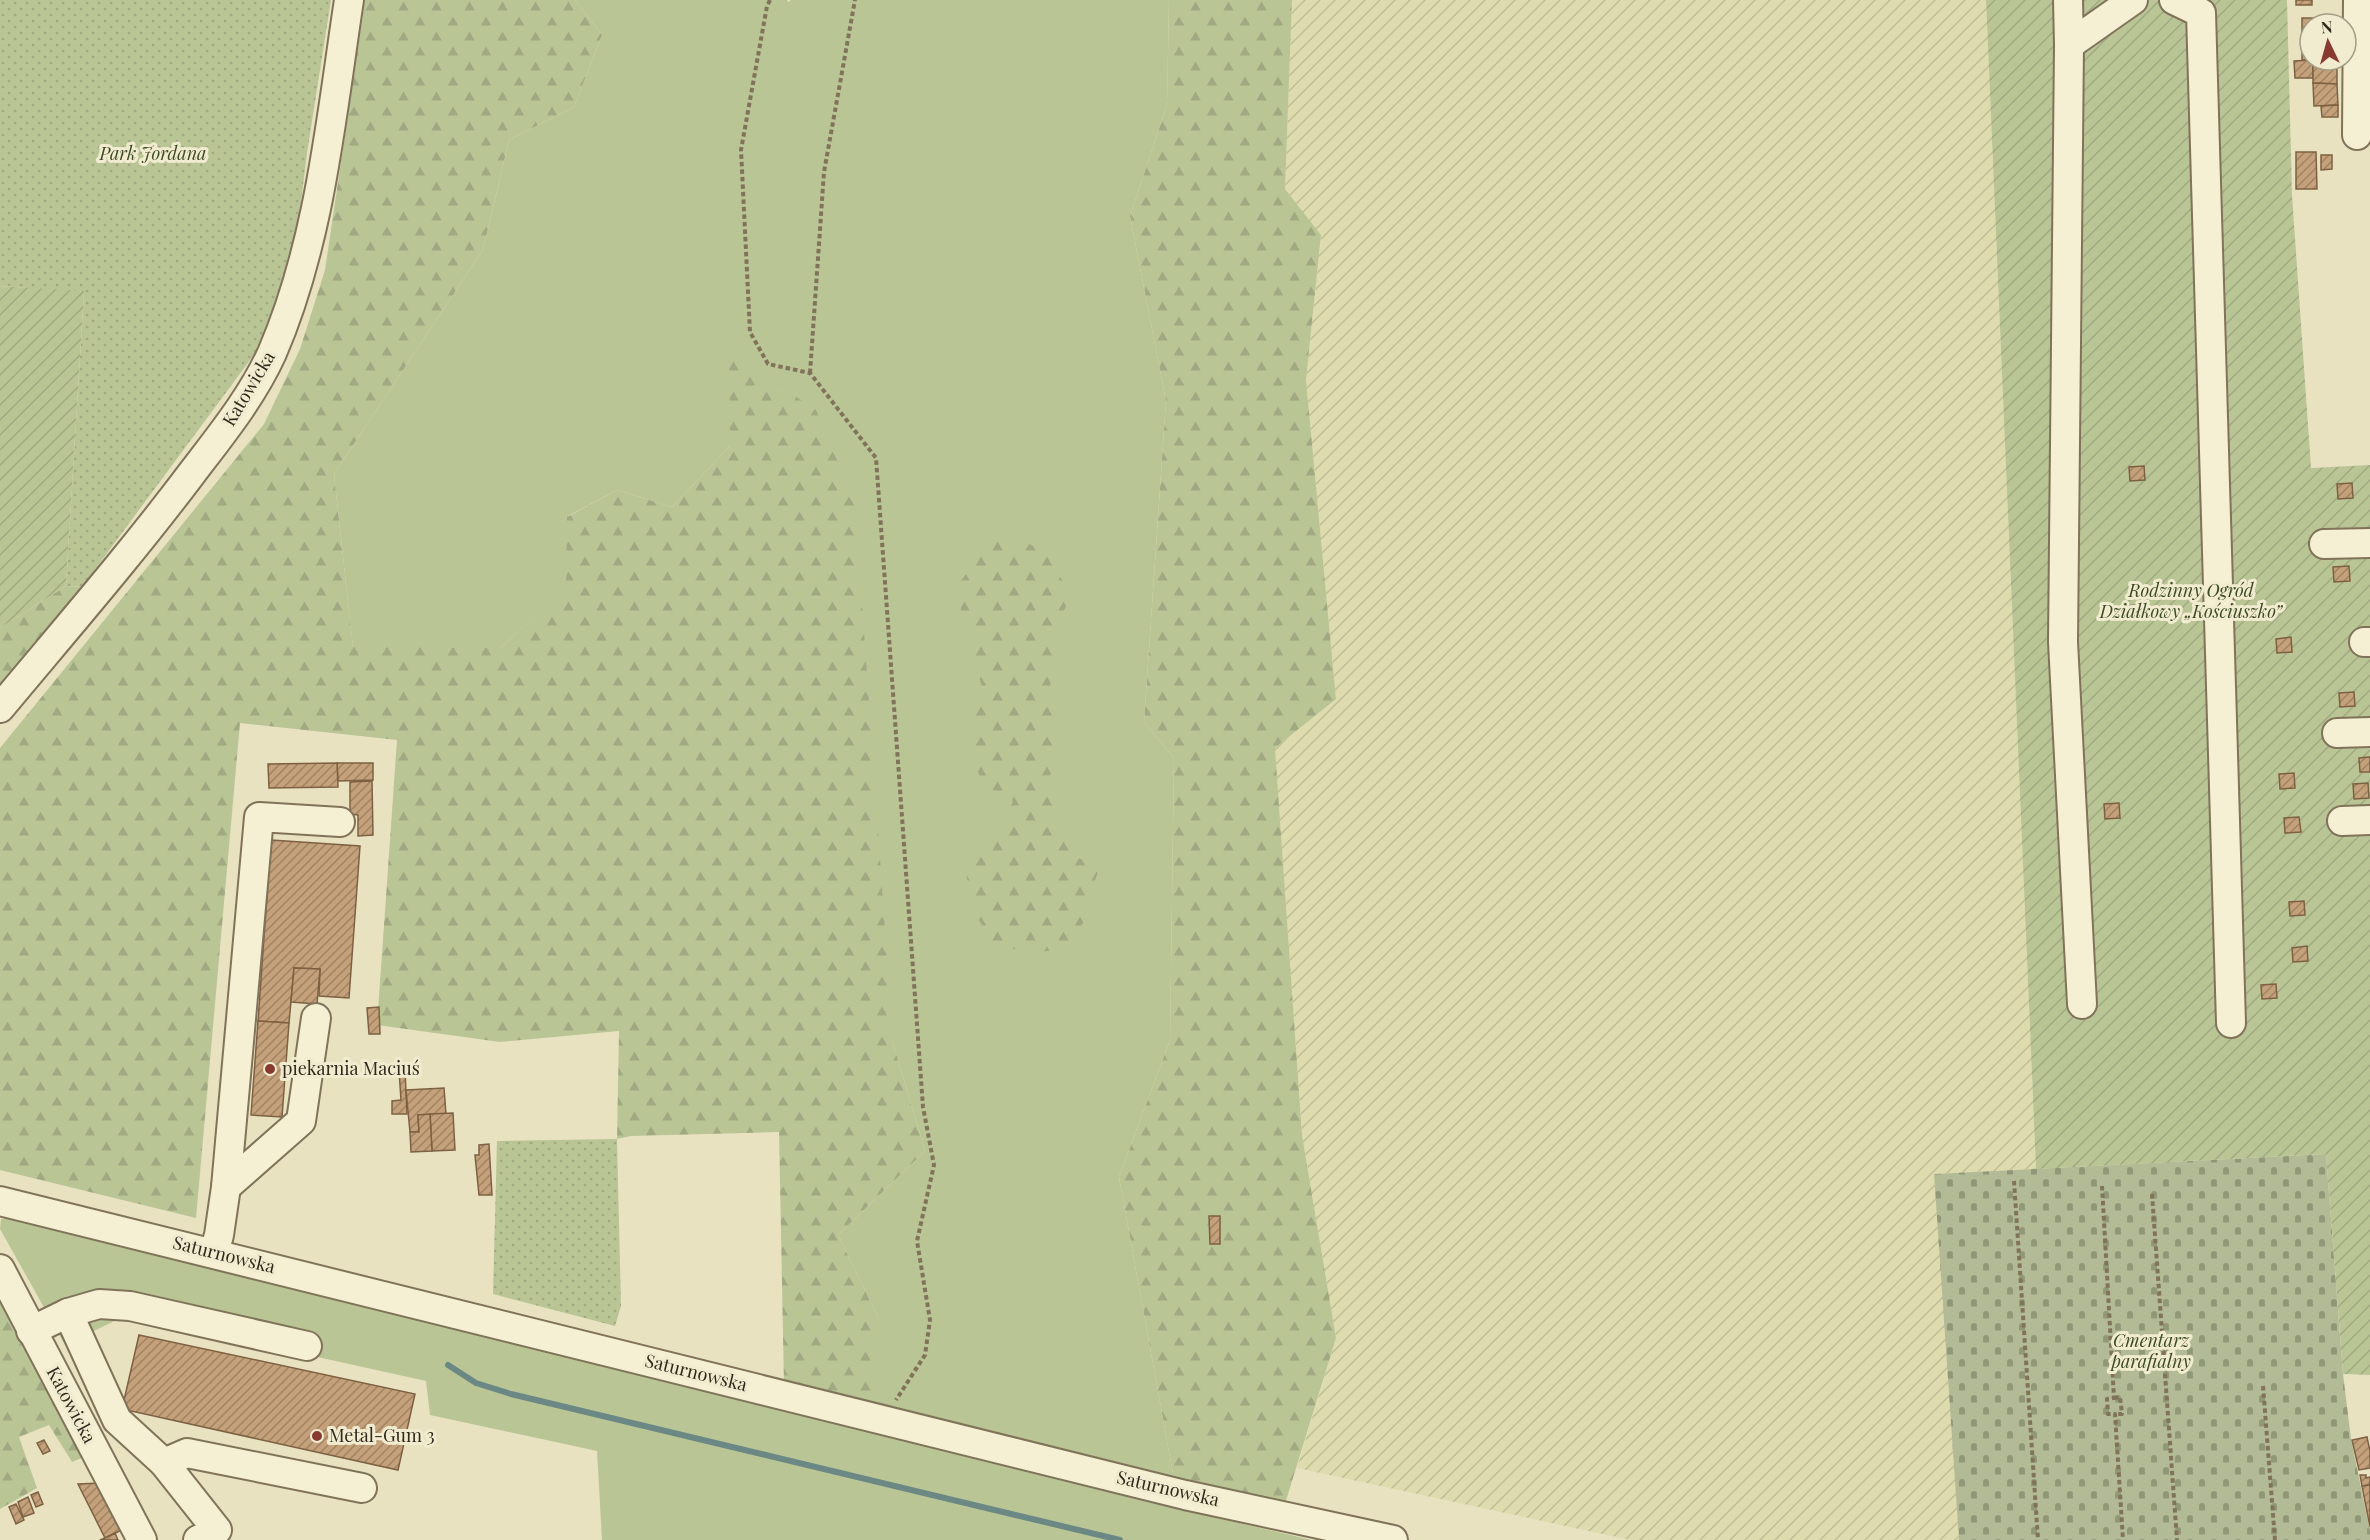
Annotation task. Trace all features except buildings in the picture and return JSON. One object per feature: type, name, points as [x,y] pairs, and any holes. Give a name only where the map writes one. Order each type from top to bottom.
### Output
[{"type":"street","name":"Katowicka","points":[[0,708],[160,515],[248,397],[271,354],[305,260],[326,157],[349,0]]},
{"type":"street","points":[[2068,0],[2063,642],[2082,1004]]},
{"type":"street","points":[[2068,45],[2133,0]]},
{"type":"street","points":[[2174,0],[2201,13],[2231,1023]]},
{"type":"street","points":[[2357,135],[2358,0]]},
{"type":"street","points":[[2324,544],[2370,543]]},
{"type":"street","points":[[2337,733],[2370,732]]},
{"type":"street","points":[[214,1253],[226,1187],[259,817],[340,822]]},
{"type":"street","points":[[2342,821],[2370,820]]},
{"type":"street","points":[[226,1187],[301,1121],[316,1018]]},
{"type":"street","name":"Saturnowska","points":[[0,1201],[1185,1495],[1393,1540]]},
{"type":"street","name":"Katowicka","points":[[0,1269],[142,1540]]},
{"type":"street","points":[[32,1331],[68,1313],[99,1304],[130,1306],[307,1346]]},
{"type":"street","points":[[68,1313],[117,1420],[164,1463],[212,1537]]},
{"type":"street","points":[[164,1463],[187,1454],[362,1488]]},
{"type":"path","points":[[770,0],[767,6],[741,150],[750,332],[768,364],[810,373],[876,458],[923,1107],[934,1165],[917,1241],[930,1320],[925,1355],[882,1420]]},
{"type":"path","points":[[810,373],[824,172],[855,0]]},
{"type":"path","points":[[2014,1181],[2038,1540]]},
{"type":"path","points":[[2102,1186],[2114,1398]]},
{"type":"path","points":[[2152,1194],[2177,1540]]},
{"type":"path","points":[[2264,1386],[2275,1540]]},
{"type":"path","points":[[2120,1398],[2122,1414],[2115,1414],[2108,1414],[2107,1399],[2120,1398]]},
{"type":"path","points":[[2115,1414],[2123,1540]]},
{"type":"shaded area","points":[[1292,0],[1986,0],[2036,1169],[1935,1174],[1959,1540],[1630,1540],[1297,1468],[1336,1338],[1302,1135],[1275,748],[1336,699],[1306,380],[1321,236],[1285,189]]},
{"type":"green space","name":"Park Jordana","points":[[0,0],[331,0],[307,153],[295,252],[256,352],[82,587],[66,586],[84,292],[0,286]]},
{"type":"green space","points":[[365,0],[575,0],[602,35],[574,107],[509,140],[483,250],[334,474],[353,647],[500,648],[566,588],[567,517],[617,490],[672,507],[730,446],[729,352],[816,410],[855,503],[893,1043],[925,1151],[838,1235],[879,1319],[871,1407],[784,1385],[779,1132],[631,1136],[617,1139],[619,1031],[500,1042],[377,1025],[397,740],[240,723],[196,1218],[0,1170],[0,748],[264,424],[300,349],[325,270]]},
{"type":"green space","points":[[575,0],[787,0],[788,2],[791,0],[1169,0],[1167,105],[1130,216],[1166,401],[1144,722],[1174,758],[1170,1040],[1119,1177],[1174,1479],[1170,1507],[1312,1540],[602,1540],[597,1451],[430,1415],[426,1381],[127,1315],[65,1345],[0,1229],[1,1219],[9,1217],[784,1385],[879,1319],[838,1235],[925,1151],[893,1043],[730,353],[730,446],[672,507],[617,490],[568,516],[567,588],[500,648],[353,648],[334,474],[483,250],[509,140],[574,107],[602,35]]},
{"type":"green space","points":[[1169,0],[1292,0],[1285,189],[1321,235],[1306,380],[1336,699],[1275,748],[1302,1135],[1336,1338],[1285,1504],[1174,1479],[1119,1177],[1170,1040],[1174,758],[1144,722],[1166,401],[1130,216],[1167,105]]},
{"type":"green space","name":"Rodzinny Ogród Działkowy „Kościuszko”","points":[[1986,0],[2287,0],[2292,195],[2311,468],[2370,465],[2370,1375],[2343,1374],[2326,1154],[2036,1169]]},
{"type":"green space","points":[[0,286],[84,291],[66,586],[0,628]]},
{"type":"green space","points":[[1022,539],[1048,556],[1072,597],[1050,633],[1053,659],[1050,689],[1052,711],[1063,747],[1046,785],[1071,856],[1101,865],[1093,885],[1087,916],[1069,948],[1040,952],[996,947],[971,908],[965,864],[1002,824],[1013,801],[983,785],[969,748],[983,691],[955,588],[991,543]]},
{"type":"green space","points":[[66,586],[82,587],[0,692],[0,628]]},
{"type":"green space","points":[[617,1139],[621,1306],[615,1326],[493,1294],[497,1141]]},
{"type":"green space","name":"Cmentarz parafialny","points":[[2326,1154],[2343,1374],[2351,1439],[2370,1540],[1959,1540],[1934,1174]]},
{"type":"green space","points":[[0,1296],[84,1457],[72,1462],[49,1425],[19,1437],[37,1488],[0,1509]]},
{"type":"waterway","points":[[448,1365],[476,1383],[511,1394],[1120,1540]]},
{"type":"place","name":"piekarnia Maciuś","points":[[270,1069]]},
{"type":"place","name":"Metal-Gum 3","points":[[317,1436]]}]
